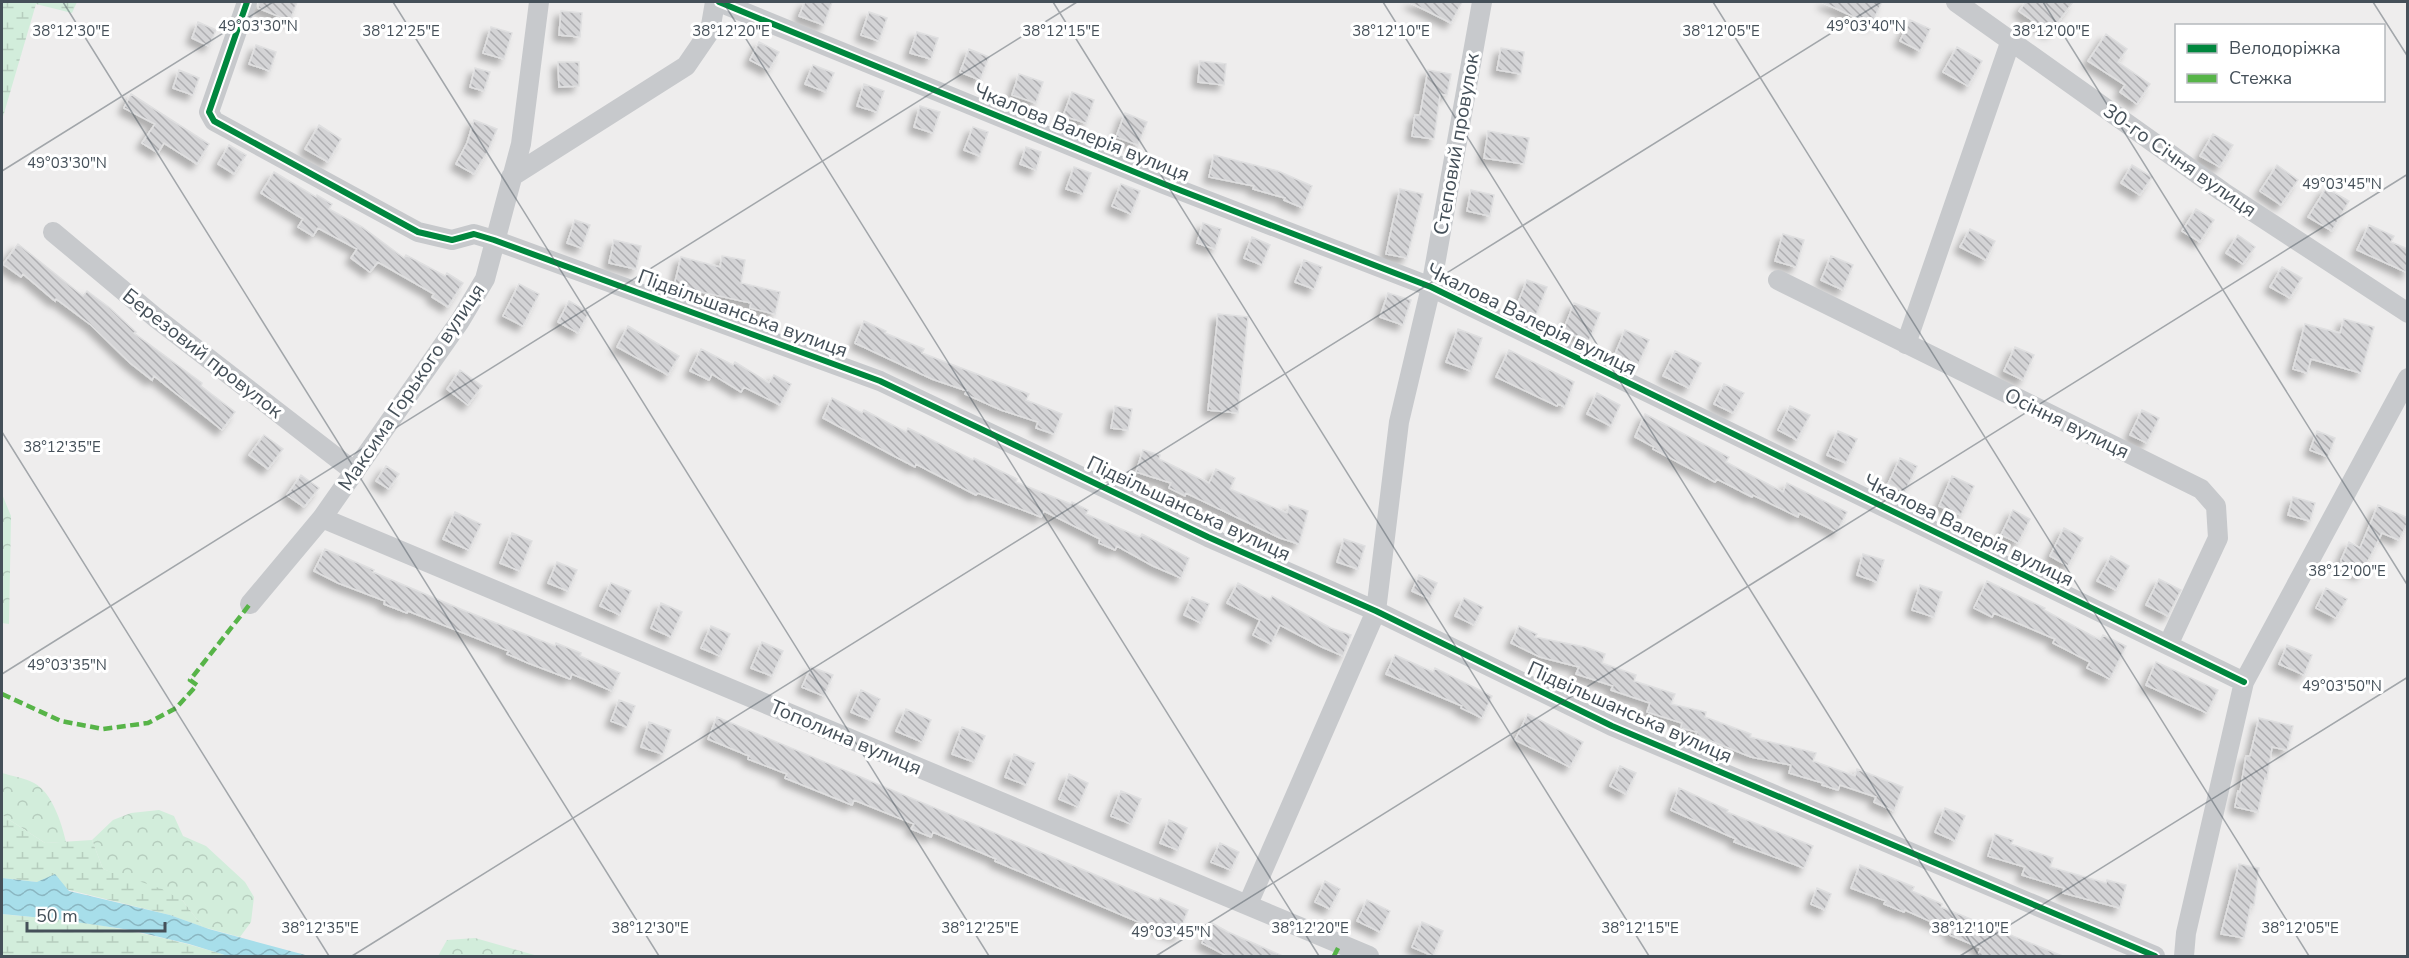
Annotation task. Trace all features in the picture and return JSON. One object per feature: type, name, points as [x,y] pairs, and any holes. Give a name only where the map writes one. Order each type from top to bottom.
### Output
[{"type":"street","name":"Підвільшанська вулиця","points":[[247,2],[208,112],[214,121],[418,232],[452,240],[474,234],[494,240],[880,381],[1208,537],[1376,611],[1612,726],[2155,957]]},
{"type":"street","name":"Максима Горького вулиця","points":[[250,604],[322,518],[465,313],[485,279],[521,144],[539,2]]},
{"type":"street","points":[[511,177],[686,66],[710,31],[717,2]]},
{"type":"street","name":"Чкалова Валерія вулиця","points":[[717,2],[1164,184],[1431,287],[2244,682]]},
{"type":"street","name":"Степовий провулок","points":[[1248,904],[1376,611],[1400,422],[1431,287],[1482,2]]},
{"type":"street","name":"30-го Січня вулиця","points":[[1956,2],[2223,192],[2408,313]]},
{"type":"street","points":[[1906,344],[2011,40]]},
{"type":"street","name":"Березовий провулок","points":[[53,232],[156,318],[355,472]]},
{"type":"street","name":"Осіння вулиця","points":[[1778,280],[2201,489],[2216,506],[2218,538],[2168,645]]},
{"type":"street","points":[[2184,957],[2186,933],[2244,682],[2402,401],[2408,378]]},
{"type":"street","name":"Тополина вулиця","points":[[322,518],[1248,904],[1369,957]]},
{"type":"green space","points":[[2,2],[77,2],[72,13],[36,4],[2,120]]},
{"type":"green space","points":[[2,494],[11,516],[9,624],[2,623]]},
{"type":"green space","points":[[2,773],[34,783],[46,793],[62,826],[66,842],[45,843],[2,815]]},
{"type":"green space","points":[[159,810],[174,816],[183,836],[206,846],[245,882],[254,897],[251,922],[240,937],[203,927],[183,901],[103,869],[92,840],[113,820],[131,813]]},
{"type":"green space","points":[[2,815],[45,843],[92,840],[103,869],[162,889],[183,901],[203,927],[170,915],[37,882],[2,878]]},
{"type":"green space","points":[[2,914],[58,919],[107,927],[168,939],[228,956],[2,956]]},
{"type":"green space","points":[[475,938],[538,956],[438,956],[447,940]]},
{"type":"water","points":[[55,874],[69,891],[170,915],[209,929],[309,956],[228,956],[130,930],[2,914],[2,878],[37,882]]},
{"type":"building","points":[[259,2],[297,2],[290,21],[258,8]]},
{"type":"building","points":[[805,2],[832,2],[824,25],[799,16]]},
{"type":"building","points":[[1409,2],[1462,2],[1451,23]]},
{"type":"building","points":[[1822,2],[1882,2],[1871,25]]},
{"type":"building","points":[[2026,2],[2073,2],[2050,33],[2019,11]]},
{"type":"building","points":[[561,11],[582,13],[580,37],[559,35]]},
{"type":"building","points":[[869,12],[887,18],[879,41],[861,35]]},
{"type":"building","points":[[1910,20],[1930,29],[1920,51],[1900,41]]},
{"type":"building","points":[[198,22],[216,30],[209,46],[192,38]]},
{"type":"building","points":[[491,27],[512,33],[504,59],[483,53]]},
{"type":"building","points":[[917,32],[938,38],[931,59],[910,53]]},
{"type":"building","points":[[2106,34],[2127,49],[2118,62],[2150,84],[2137,104],[2120,92],[2125,85],[2088,61]]},
{"type":"building","points":[[759,42],[779,52],[769,70],[750,60]]},
{"type":"building","points":[[256,45],[276,52],[270,71],[249,64]]},
{"type":"building","points":[[1957,47],[1982,61],[1968,86],[1943,72]]},
{"type":"building","points":[[1501,48],[1524,52],[1521,74],[1497,70]]},
{"type":"building","points":[[969,49],[989,57],[980,80],[960,72]]},
{"type":"building","points":[[1200,61],[1226,64],[1224,85],[1198,82]]},
{"type":"building","points":[[558,62],[579,62],[579,86],[559,87]]},
{"type":"building","points":[[813,65],[834,73],[826,92],[805,84]]},
{"type":"building","points":[[475,68],[490,72],[484,91],[470,87]]},
{"type":"building","points":[[179,70],[199,78],[193,95],[173,88]]},
{"type":"building","points":[[1428,70],[1451,74],[1447,95],[1440,94],[1434,139],[1412,136],[1415,115],[1420,115]]},
{"type":"building","points":[[1019,74],[1043,82],[1036,103],[1012,95]]},
{"type":"building","points":[[864,84],[884,91],[877,112],[857,106]]},
{"type":"building","points":[[1072,92],[1094,100],[1086,123],[1063,116]]},
{"type":"building","points":[[131,94],[209,144],[197,164],[164,143],[158,153],[142,143],[155,124],[124,108]]},
{"type":"building","points":[[920,106],[940,112],[933,133],[914,127]]},
{"type":"building","points":[[1125,113],[1147,122],[1138,145],[1116,137]]},
{"type":"building","points":[[474,120],[497,129],[488,151],[474,174],[456,164],[467,143]]},
{"type":"building","points":[[319,125],[341,139],[328,162],[305,149]]},
{"type":"building","points":[[973,127],[988,132],[980,156],[964,150]]},
{"type":"building","points":[[1488,131],[1529,138],[1524,164],[1484,158]]},
{"type":"building","points":[[2213,134],[2233,145],[2220,167],[2200,156]]},
{"type":"building","points":[[229,145],[246,155],[234,174],[218,164]]},
{"type":"building","points":[[1026,147],[1041,152],[1036,170],[1020,164]]},
{"type":"building","points":[[1214,155],[1278,171],[1312,186],[1303,208],[1284,200],[1285,198],[1253,189],[1254,186],[1209,177]]},
{"type":"building","points":[[2132,165],[2152,177],[2140,195],[2121,183]]},
{"type":"building","points":[[2277,165],[2298,180],[2281,205],[2260,191]]},
{"type":"building","points":[[1074,167],[1091,173],[1083,194],[1066,189]]},
{"type":"building","points":[[274,172],[332,204],[329,209],[362,227],[404,258],[406,255],[445,276],[447,273],[463,283],[448,307],[432,297],[434,294],[378,262],[370,272],[351,258],[357,249],[318,228],[313,236],[298,227],[303,219],[261,193]]},
{"type":"building","points":[[1121,184],[1140,191],[1131,214],[1112,206]]},
{"type":"building","points":[[2326,188],[2349,201],[2332,231],[2308,217]]},
{"type":"building","points":[[1400,189],[1423,194],[1407,258],[1386,254]]},
{"type":"building","points":[[1471,190],[1494,195],[1490,216],[1467,211]]},
{"type":"building","points":[[2196,209],[2214,220],[2200,242],[2182,231]]},
{"type":"building","points":[[575,220],[590,225],[582,248],[567,243]]},
{"type":"building","points":[[1203,223],[1221,229],[1215,249],[1197,243]]},
{"type":"building","points":[[2369,225],[2394,236],[2391,242],[2408,249],[2408,273],[2357,250]]},
{"type":"building","points":[[1970,229],[1995,241],[1986,260],[1960,247]]},
{"type":"building","points":[[1783,234],[1804,240],[1796,267],[1775,261]]},
{"type":"building","points":[[2238,235],[2255,247],[2243,264],[2226,253]]},
{"type":"building","points":[[1252,237],[1270,245],[1262,265],[1244,258]]},
{"type":"building","points":[[614,240],[641,246],[636,269],[609,263]]},
{"type":"building","points":[[18,244],[83,296],[87,291],[110,308],[136,332],[134,333],[202,383],[201,386],[235,412],[222,430],[154,376],[152,380],[130,363],[91,325],[56,299],[55,301],[23,274],[21,277],[3,264]]},
{"type":"building","points":[[722,256],[745,260],[741,283],[780,292],[775,314],[750,308],[751,303],[674,286],[681,257],[720,267]]},
{"type":"building","points":[[1831,256],[1853,265],[1843,290],[1821,280]]},
{"type":"building","points":[[1304,260],[1322,267],[1314,289],[1295,282]]},
{"type":"building","points":[[2282,267],[2302,278],[2290,298],[2270,287]]},
{"type":"building","points":[[1527,280],[1547,287],[1535,318],[1515,310]]},
{"type":"building","points":[[519,284],[539,294],[523,326],[503,316]]},
{"type":"building","points":[[1388,293],[1411,300],[1403,325],[1380,317]]},
{"type":"building","points":[[569,301],[589,312],[578,333],[558,322]]},
{"type":"building","points":[[1574,303],[1600,313],[1589,341],[1563,331]]},
{"type":"building","points":[[1218,314],[1248,317],[1238,413],[1208,410]]},
{"type":"building","points":[[2344,319],[2374,327],[2361,373],[2311,359],[2307,373],[2293,369],[2305,324],[2340,333]]},
{"type":"building","points":[[864,321],[886,331],[885,333],[924,349],[922,353],[1029,394],[1026,400],[1062,414],[1054,434],[1036,428],[1038,422],[1001,410],[965,394],[967,391],[932,379],[855,343]]},
{"type":"building","points":[[628,326],[679,356],[668,375],[617,347]]},
{"type":"building","points":[[1458,329],[1482,338],[1471,371],[1446,362]]},
{"type":"building","points":[[1625,330],[1649,340],[1638,365],[1615,354]]},
{"type":"building","points":[[2015,347],[2034,355],[2023,380],[2004,371]]},
{"type":"building","points":[[701,349],[733,365],[735,362],[769,383],[774,375],[791,384],[780,405],[744,387],[741,392],[712,374],[709,380],[690,371]]},
{"type":"building","points":[[1509,350],[1574,382],[1565,407],[1558,404],[1557,406],[1496,377]]},
{"type":"building","points":[[1675,351],[1701,363],[1689,388],[1663,376]]},
{"type":"building","points":[[460,370],[482,386],[468,405],[447,389]]},
{"type":"building","points":[[1724,384],[1744,393],[1733,413],[1714,404]]},
{"type":"building","points":[[1597,393],[1620,405],[1611,426],[1587,414]]},
{"type":"building","points":[[832,398],[862,413],[864,410],[906,432],[908,428],[1017,479],[1016,482],[1071,504],[1072,502],[1088,510],[1086,514],[1140,537],[1142,534],[1189,558],[1181,578],[1117,546],[1115,550],[1099,543],[1100,539],[1044,511],[1041,517],[978,493],[976,495],[916,464],[915,467],[823,418]]},
{"type":"building","points":[[1115,406],[1132,409],[1128,430],[1111,428]]},
{"type":"building","points":[[1790,406],[1810,415],[1797,440],[1778,430]]},
{"type":"building","points":[[2142,410],[2159,418],[2147,443],[2130,435]]},
{"type":"building","points":[[1645,414],[1729,457],[1726,462],[1783,492],[1787,483],[1847,512],[1837,532],[1799,513],[1798,517],[1753,495],[1752,497],[1717,479],[1715,482],[1653,449],[1654,447],[1635,437]]},
{"type":"building","points":[[1838,431],[1857,439],[1846,463],[1827,455]]},
{"type":"building","points":[[2317,431],[2335,438],[2328,457],[2310,450]]},
{"type":"building","points":[[264,435],[283,449],[268,469],[249,455]]},
{"type":"building","points":[[1143,450],[1160,455],[1159,459],[1209,483],[1216,469],[1235,478],[1230,489],[1287,513],[1289,505],[1308,511],[1299,544],[1280,538],[1186,493],[1185,496],[1169,488],[1171,483],[1136,472]]},
{"type":"building","points":[[1900,458],[1917,466],[1905,492],[1888,484]]},
{"type":"building","points":[[386,466],[399,474],[389,489],[376,481]]},
{"type":"building","points":[[301,475],[319,488],[304,507],[287,495]]},
{"type":"building","points":[[1952,476],[1974,486],[1961,515],[1939,506]]},
{"type":"building","points":[[2293,497],[2315,503],[2310,521],[2288,515]]},
{"type":"building","points":[[2378,505],[2408,518],[2408,522],[2399,540],[2382,533],[2361,575],[2341,566],[2341,560],[2349,542],[2360,548]]},
{"type":"building","points":[[2013,510],[2030,519],[2018,543],[2001,535]]},
{"type":"building","points":[[455,512],[481,524],[469,550],[443,539]]},
{"type":"building","points":[[2064,528],[2083,538],[2068,566],[2050,556]]},
{"type":"building","points":[[512,533],[532,541],[520,571],[500,563]]},
{"type":"building","points":[[1344,539],[1365,546],[1358,569],[1337,562]]},
{"type":"building","points":[[325,549],[463,610],[555,646],[556,643],[581,653],[580,656],[620,673],[612,691],[572,674],[570,679],[528,663],[507,654],[509,651],[408,611],[407,613],[384,604],[385,601],[338,583],[314,571]]},
{"type":"building","points":[[1863,554],[1884,560],[1877,582],[1857,575]]},
{"type":"building","points":[[2111,556],[2129,566],[2116,590],[2097,581]]},
{"type":"building","points":[[557,562],[577,570],[568,591],[548,583]]},
{"type":"building","points":[[1419,575],[1437,583],[1430,599],[1412,591]]},
{"type":"building","points":[[2159,579],[2181,590],[2168,616],[2146,605]]},
{"type":"building","points":[[1987,581],[2045,608],[2044,610],[2100,640],[2103,635],[2126,646],[2110,679],[2087,668],[2090,662],[2053,643],[2055,639],[1994,613],[1992,617],[1974,608]]},
{"type":"building","points":[[611,583],[631,591],[620,615],[600,606]]},
{"type":"building","points":[[1238,583],[1270,600],[1272,596],[1331,628],[1351,635],[1343,656],[1280,625],[1271,644],[1253,635],[1260,620],[1227,603]]},
{"type":"building","points":[[1920,585],[1942,592],[1934,617],[1912,610]]},
{"type":"building","points":[[2326,588],[2347,599],[2336,618],[2316,608]]},
{"type":"building","points":[[1192,597],[1209,604],[1201,623],[1184,615]]},
{"type":"building","points":[[1464,598],[1483,607],[1474,625],[1455,616]]},
{"type":"building","points":[[661,603],[682,612],[671,637],[651,628]]},
{"type":"building","points":[[711,626],[730,634],[720,656],[701,648]]},
{"type":"building","points":[[1519,626],[1537,634],[1535,637],[1585,647],[1605,654],[1602,663],[1636,675],[1634,681],[1675,694],[1671,704],[1706,712],[1705,717],[1751,734],[1750,737],[1816,753],[1813,761],[1855,776],[1857,769],[1903,787],[1894,811],[1874,802],[1876,797],[1840,785],[1838,790],[1789,773],[1791,765],[1751,757],[1696,735],[1697,732],[1681,728],[1682,723],[1647,712],[1650,703],[1611,690],[1613,686],[1576,674],[1579,667],[1540,657],[1511,643]]},
{"type":"building","points":[[762,642],[783,651],[772,676],[751,668]]},
{"type":"building","points":[[2287,645],[2312,655],[2304,675],[2279,664]]},
{"type":"building","points":[[1395,655],[1433,672],[1435,668],[1492,696],[1482,718],[1461,708],[1462,706],[1386,674]]},
{"type":"building","points":[[2156,662],[2218,690],[2207,713],[2146,685]]},
{"type":"building","points":[[811,667],[833,675],[824,696],[802,687]]},
{"type":"building","points":[[861,690],[880,699],[870,720],[851,712]]},
{"type":"building","points":[[619,700],[635,706],[627,727],[611,721]]},
{"type":"building","points":[[906,709],[931,720],[922,742],[896,731]]},
{"type":"building","points":[[1528,714],[1583,742],[1570,767],[1515,740]]},
{"type":"building","points":[[717,717],[1158,901],[1160,898],[1188,910],[1178,936],[1136,921],[933,832],[931,837],[911,829],[914,824],[854,800],[852,805],[785,778],[787,774],[748,759],[749,756],[708,739]]},
{"type":"building","points":[[2259,718],[2293,726],[2287,750],[2272,747],[2267,779],[2265,778],[2258,812],[2235,807],[2246,756],[2250,756]]},
{"type":"building","points":[[649,722],[671,730],[663,754],[641,747]]},
{"type":"building","points":[[962,727],[985,736],[974,762],[952,754]]},
{"type":"building","points":[[1014,754],[1035,763],[1026,785],[1005,777]]},
{"type":"building","points":[[1620,766],[1636,773],[1626,794],[1610,786]]},
{"type":"building","points":[[1069,774],[1088,783],[1078,807],[1059,799]]},
{"type":"building","points":[[1679,788],[1728,810],[1727,812],[1813,846],[1804,868],[1734,842],[1736,839],[1671,810]]},
{"type":"building","points":[[1121,791],[1141,799],[1131,824],[1111,816]]},
{"type":"building","points":[[1945,808],[1965,816],[1955,841],[1935,832]]},
{"type":"building","points":[[1169,820],[1187,828],[1178,850],[1160,843]]},
{"type":"building","points":[[1995,834],[2013,840],[2011,844],[2053,858],[2050,867],[2106,883],[2107,880],[2126,885],[2120,908],[2063,893],[2064,888],[2022,875],[2025,867],[1988,856]]},
{"type":"building","points":[[1220,843],[1239,852],[1231,870],[1211,862]]},
{"type":"building","points":[[2239,864],[2259,868],[2254,905],[2251,904],[2244,938],[2221,934]]},
{"type":"building","points":[[1860,865],[1914,887],[1912,891],[1942,904],[1941,907],[2065,957],[1977,957],[1981,948],[1950,935],[1952,931],[1851,888]]},
{"type":"building","points":[[1325,881],[1340,889],[1330,909],[1315,902]]},
{"type":"building","points":[[1817,888],[1831,894],[1825,910],[1811,904]]},
{"type":"building","points":[[1367,900],[1390,911],[1380,932],[1357,921]]},
{"type":"building","points":[[1422,922],[1443,931],[1433,956],[1412,947]]},
{"type":"building","points":[[1212,923],[1285,957],[1229,957],[1202,943]]},
{"type":"marked path","points":[[2,694],[61,721],[103,729],[148,723],[176,708],[197,685],[190,680],[250,604]]},
{"type":"marked path","points":[[1334,956],[1340,944]]},
{"type":"cycle path","points":[[247,2],[209,112],[214,121],[418,232],[452,240],[474,234],[494,240],[880,381],[1208,537],[1376,611],[1612,726],[2155,956]]},
{"type":"cycle path","points":[[719,2],[1164,184],[1431,287],[2244,682]]}]
